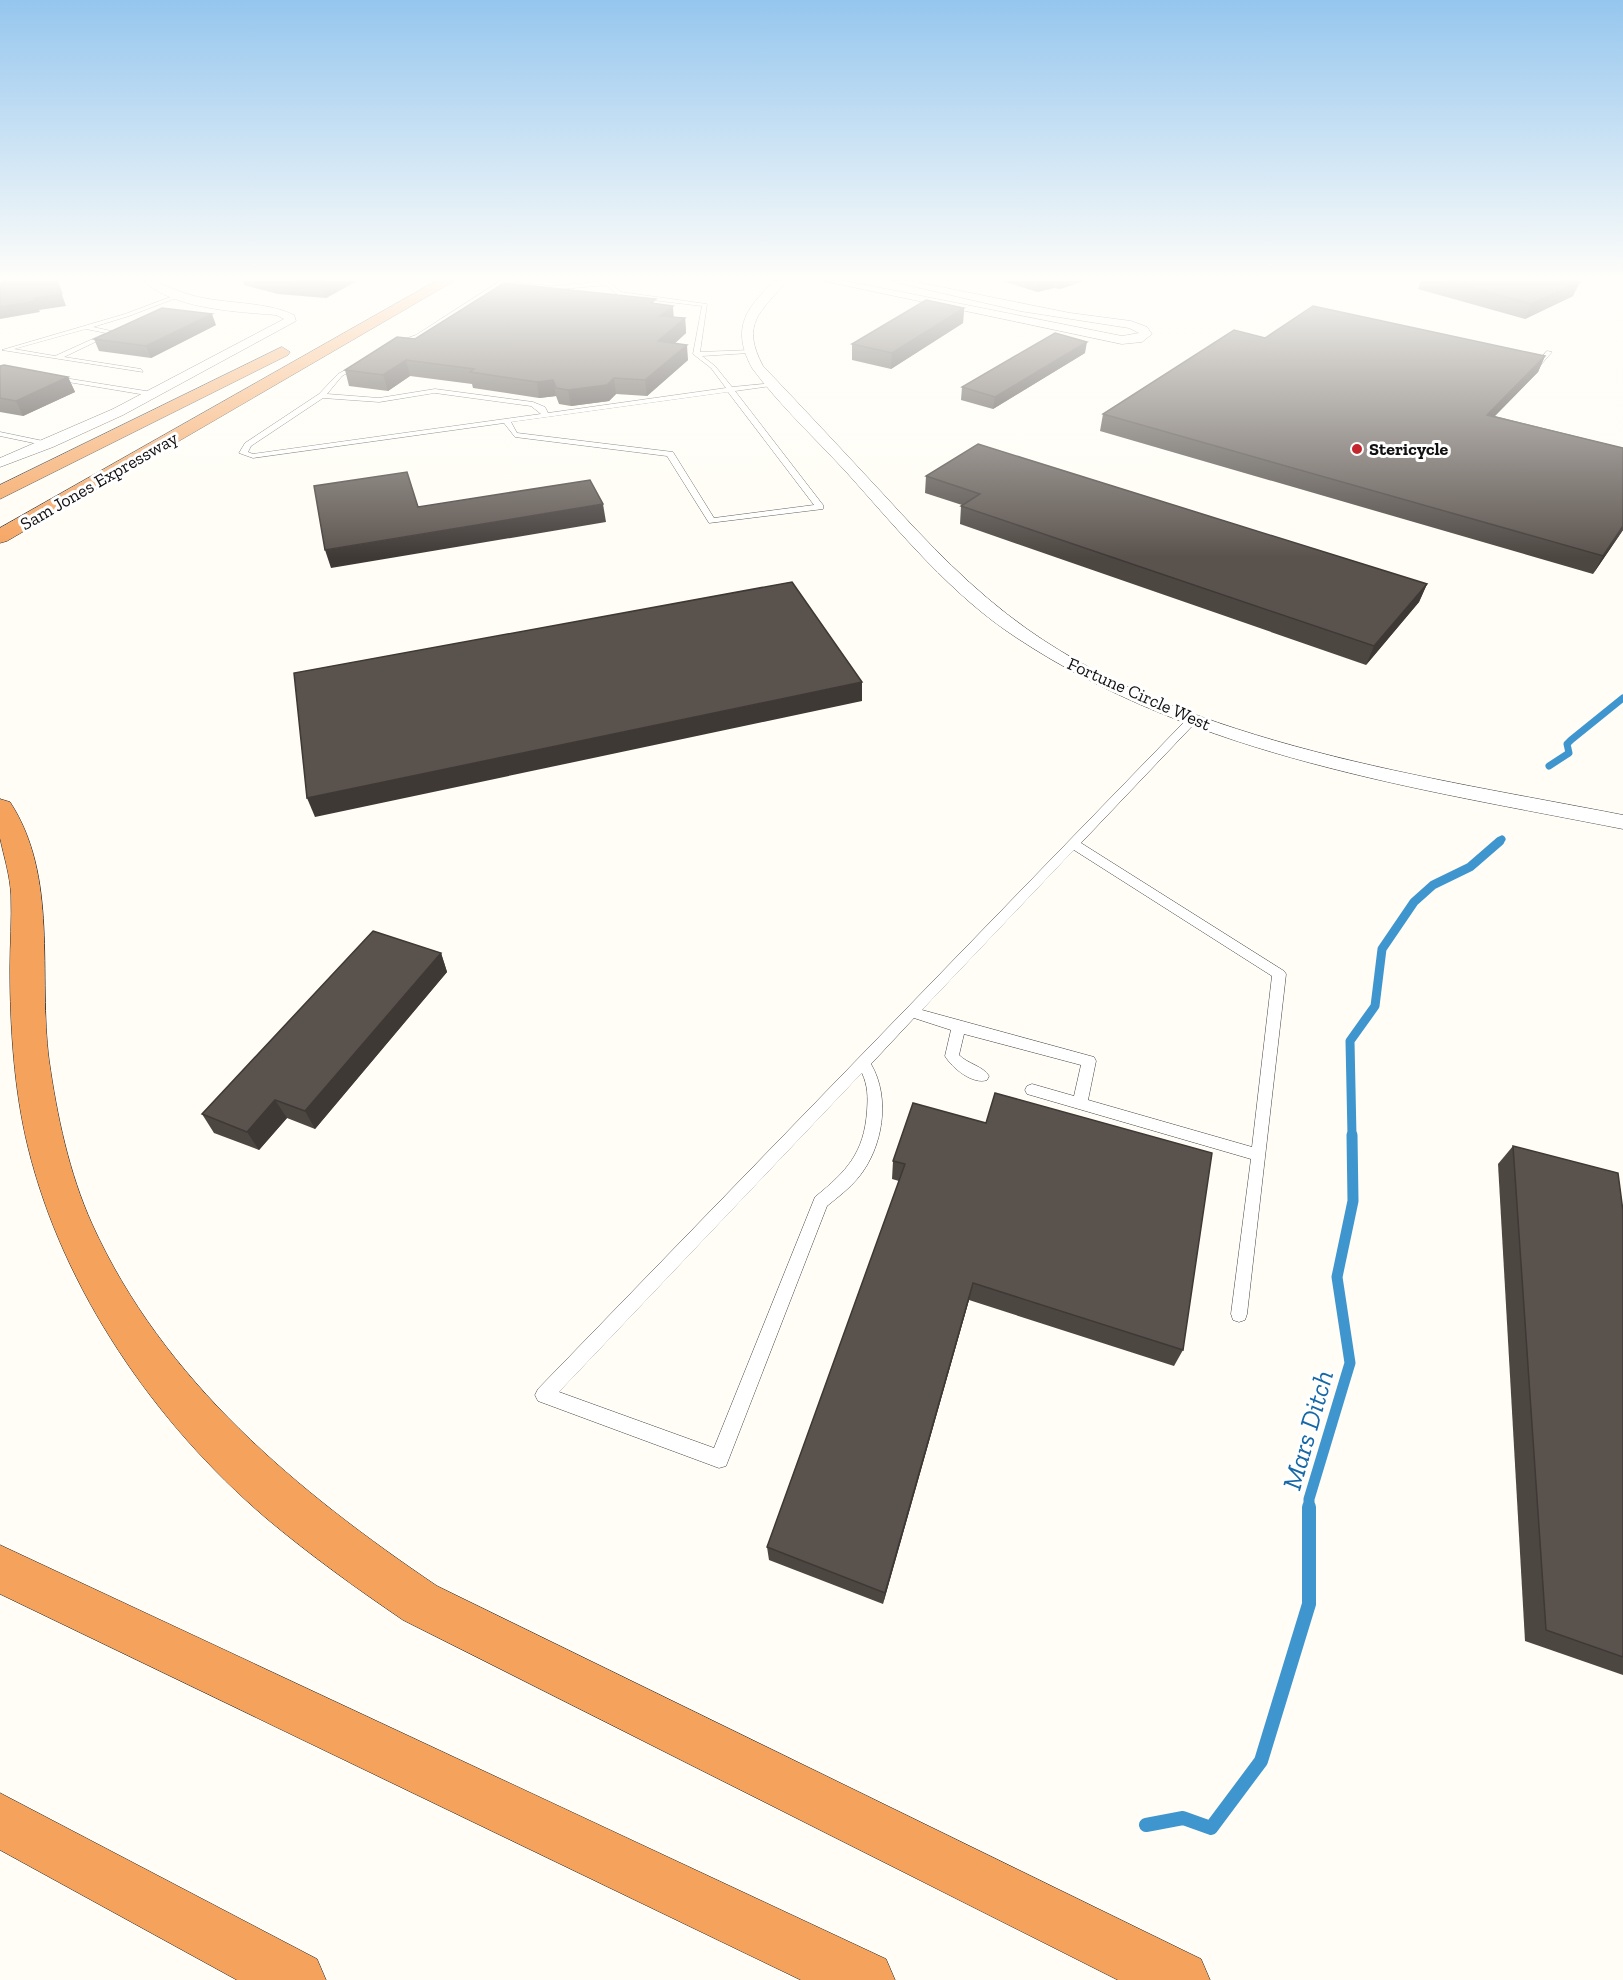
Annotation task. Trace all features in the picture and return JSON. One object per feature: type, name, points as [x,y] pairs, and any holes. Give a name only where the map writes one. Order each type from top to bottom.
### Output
[{"type":"highway","points":[[0,493],[241,373]]},
{"type":"highway","name":"Sam Jones Expressway","points":[[0,511],[252,373]]},
{"type":"highway","name":"Sam Jones Expressway","points":[[0,537],[286,373]]},
{"type":"highway","points":[[0,808],[14,833],[23,859],[28,888],[27,988],[33,1065],[38,1104],[59,1188],[96,1276],[122,1320],[153,1365],[230,1455],[277,1499],[331,1542],[420,1603],[1180,1980]]},
{"type":"highway","points":[[0,1569],[865,1980]]},
{"type":"highway","points":[[0,1820],[296,1980]]},
{"type":"street","points":[[0,463],[48,444],[192,373]]},
{"type":"street","name":"Fortune Circle West","points":[[763,373],[950,576],[996,618],[1090,675],[1192,720],[1263,744],[1326,761],[1623,822]]},
{"type":"lane","points":[[343,373],[322,396],[248,444],[243,453],[253,456],[771,384]]},
{"type":"lane","points":[[506,421],[514,435],[670,454],[712,521],[820,507],[717,373]]},
{"type":"lane","points":[[47,377],[152,394]]},
{"type":"lane","points":[[322,396],[379,400],[435,391],[533,404],[542,409],[545,416]]},
{"type":"lane","points":[[0,434],[48,444]]},
{"type":"lane","points":[[863,1064],[875,1083],[872,1134],[865,1157],[849,1180],[821,1202],[719,1459],[544,1395],[1192,720]]},
{"type":"lane","points":[[1073,844],[1279,974],[1239,1314]]},
{"type":"lane","points":[[911,1012],[1089,1061],[1080,1104]]},
{"type":"lane","points":[[959,1027],[952,1056],[960,1065],[982,1076]]},
{"type":"lane","points":[[1032,1090],[1259,1155]]},
{"type":"building","points":[[0,373],[49,373],[68,377],[16,401],[0,398]]},
{"type":"building","points":[[479,373],[653,373],[645,380],[614,378],[607,385],[568,390],[556,388],[553,380],[537,382]]},
{"type":"building","points":[[985,373],[1034,373],[995,397],[962,387]]},
{"type":"building","name":"Stericycle","points":[[1166,373],[1528,373],[1487,415],[1623,448],[1623,526],[1603,556],[1103,414]]},
{"type":"building","points":[[978,444],[1427,584],[1374,646],[961,506],[980,494],[926,476]]},
{"type":"building","points":[[407,472],[418,507],[590,480],[603,504],[325,550],[314,486]]},
{"type":"building","points":[[792,582],[862,682],[307,798],[294,673]]},
{"type":"building","points":[[373,931],[441,953],[305,1111],[275,1100],[247,1132],[202,1114]]},
{"type":"building","points":[[995,1093],[1212,1153],[1183,1350],[973,1283],[885,1593],[767,1547],[905,1164],[893,1161],[913,1103],[986,1123]]},
{"type":"building","points":[[1513,1146],[1618,1173],[1623,1211],[1623,1657],[1546,1630]]},
{"type":"waterway","name":"Mars Ditch","points":[[1549,766],[1569,753],[1567,744],[1571,740],[1623,698]]},
{"type":"waterway","name":"Mars Ditch","points":[[1498,842],[1502,839]]},
{"type":"waterway","name":"Mars Ditch","points":[[1352,1136],[1350,1041],[1375,1006],[1382,949],[1414,902],[1433,885],[1470,867],[1500,841]]},
{"type":"waterway","name":"Mars Ditch","points":[[1146,1825],[1183,1818],[1211,1828],[1261,1761],[1309,1604],[1309,1499],[1350,1363],[1337,1277],[1353,1201],[1352,1135]]},
{"type":"place","name":"Stericycle","points":[[1357,449]]}]
